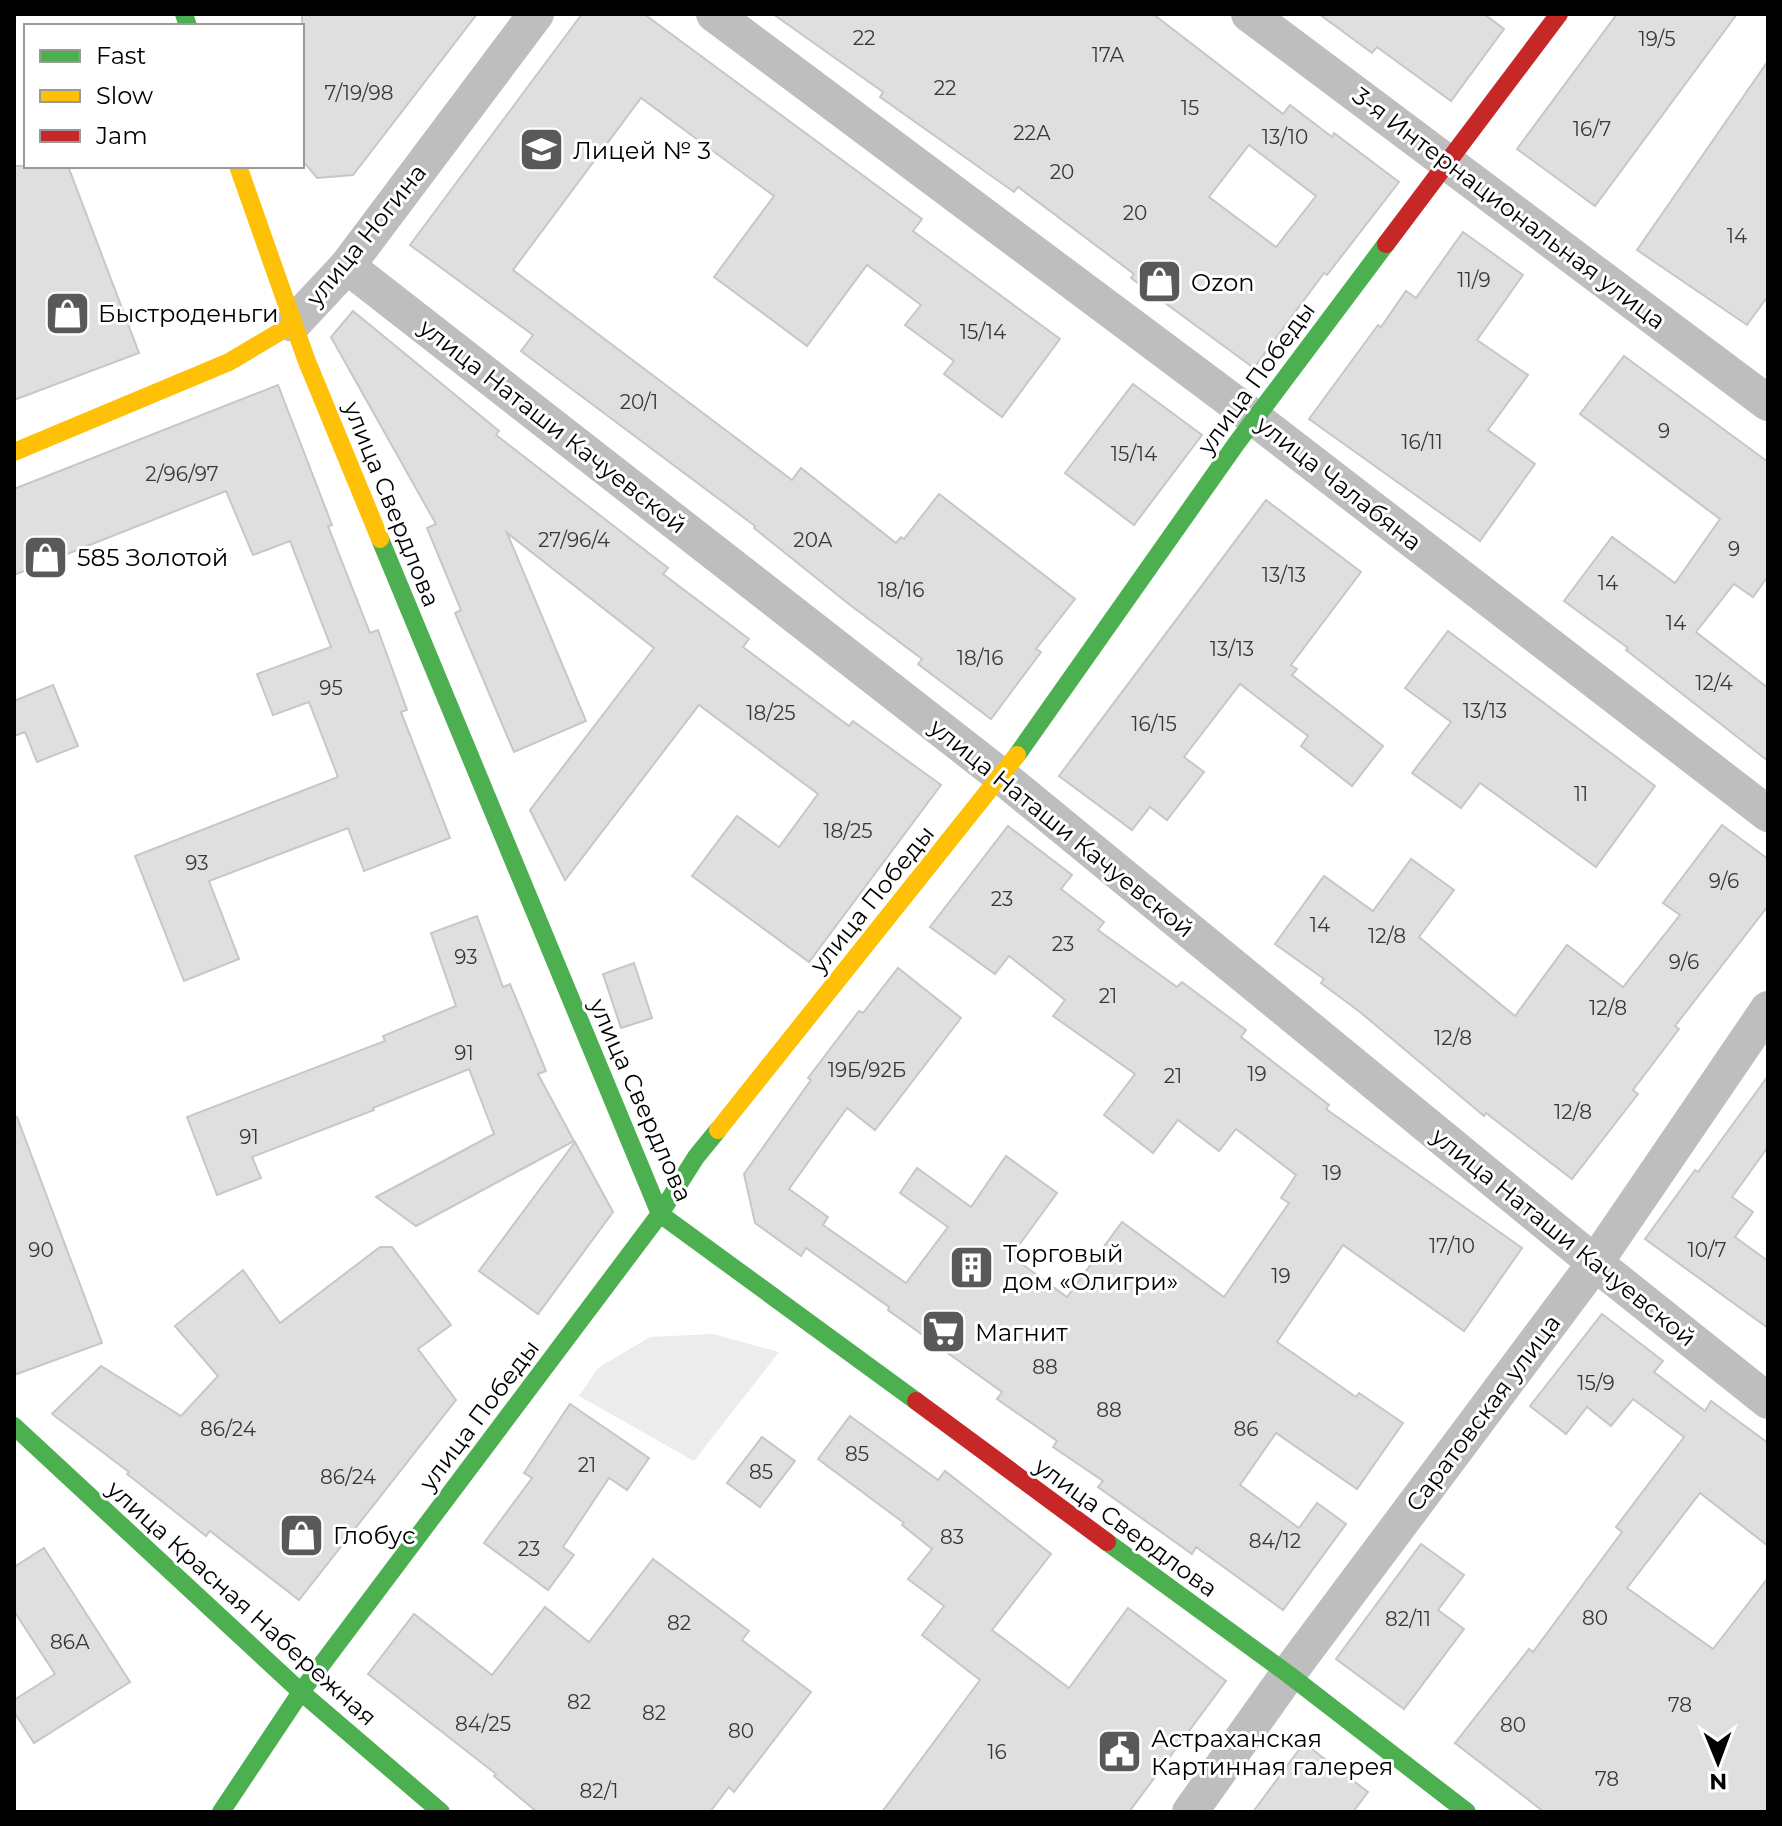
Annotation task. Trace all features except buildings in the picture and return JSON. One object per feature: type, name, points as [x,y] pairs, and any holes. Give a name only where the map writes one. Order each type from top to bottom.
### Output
[{"type":"main road","name":"улица Победы","points":[[221,1812],[301,1692],[660,1214],[696,1157],[1001,776],[1255,419],[1559,14]]},
{"type":"main road","name":"улица Свердлова","points":[[239,168],[293,324],[660,1214],[1288,1674],[1467,1812]]},
{"type":"main road","name":"улица Ногина","points":[[14,452],[229,362],[293,324]]},
{"type":"main road","name":"улица Красная Набережная","points":[[14,1426],[301,1692],[441,1812]]},
{"type":"street","name":"улица Ногина","points":[[293,324],[347,266],[536,14]]},
{"type":"street","name":"улица Чалабяна","points":[[714,14],[1255,419],[1768,814]]},
{"type":"street","name":"3-я Интернациональная улица","points":[[1249,14],[1768,403]]},
{"type":"street","name":"улица Наташи Качуевской","points":[[347,266],[1001,776],[1768,1401]]},
{"type":"street","name":"Саратовская улица","points":[[1190,1812],[1288,1674],[1595,1263],[1768,1009]]},
{"type":"shaded area","points":[[713,1334],[779,1352],[694,1461],[579,1396],[598,1368],[650,1337]]},
{"type":"traffic: fast","points":[[184,14],[187,24]]},
{"type":"traffic: fast","points":[[1017,755],[1236,444],[1386,244]]},
{"type":"traffic: fast","points":[[380,539],[660,1214],[916,1401]]},
{"type":"traffic: fast","points":[[221,1812],[301,1692],[660,1214],[696,1157],[718,1130]]},
{"type":"traffic: fast","points":[[14,1426],[301,1692],[441,1812]]},
{"type":"traffic: fast","points":[[1107,1542],[1288,1674],[1467,1812]]},
{"type":"traffic: slow","points":[[239,168],[306,359],[380,539]]},
{"type":"traffic: slow","points":[[14,452],[229,362],[293,324]]},
{"type":"traffic: slow","points":[[718,1130],[1017,755]]},
{"type":"traffic: jam","points":[[1386,244],[1559,14]]},
{"type":"traffic: jam","points":[[916,1401],[1107,1542]]},
{"type":"place","name":"Лицей № 3","points":[[542,150]]},
{"type":"place","name":"Ozon","points":[[1160,282]]},
{"type":"place","name":"Быстроденьги","points":[[67,313]]},
{"type":"place","name":"585 Золотой","points":[[46,557]]},
{"type":"place","name":"Торговый дом «Олигри»","points":[[972,1267]]},
{"type":"place","name":"Магнит","points":[[944,1332]]},
{"type":"place","name":"Глобус","points":[[302,1535]]},
{"type":"place","name":"Астраханская Картинная галерея","points":[[1120,1752]]}]
